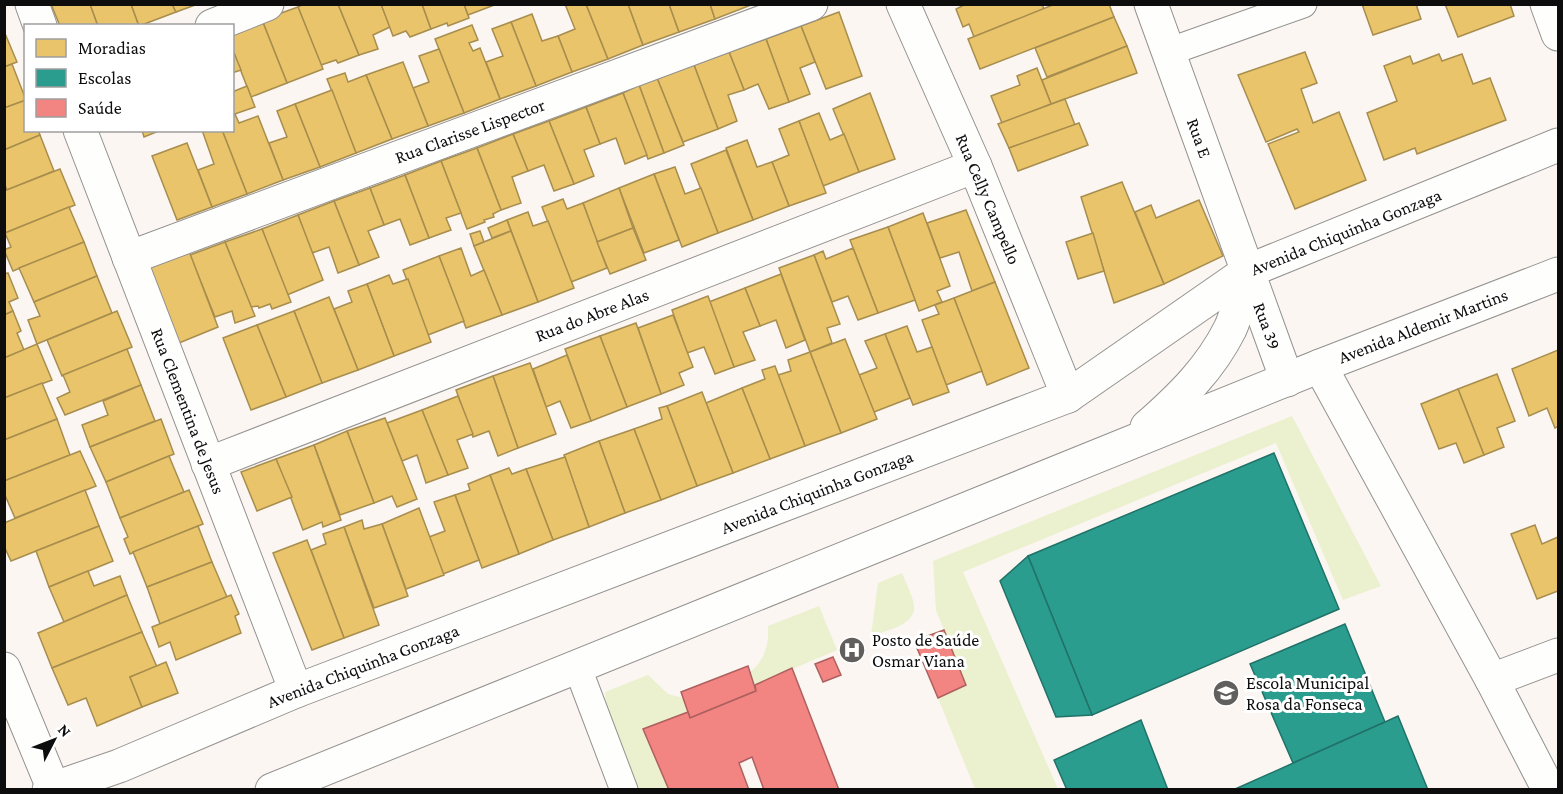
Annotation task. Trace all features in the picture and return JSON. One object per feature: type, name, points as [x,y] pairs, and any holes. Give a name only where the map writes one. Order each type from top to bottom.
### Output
[{"type":"street","points":[[32,4],[39,24]]},
{"type":"street","points":[[217,24],[267,4]]},
{"type":"street","name":"Rua Clarisse Lispector","points":[[129,258],[811,4]]},
{"type":"street","name":"Rua Celly Campello","points":[[903,4],[975,166],[1068,396]]},
{"type":"street","name":"Rua E","points":[[1150,4],[1248,272]]},
{"type":"street","points":[[1547,4],[1558,33]]},
{"type":"street","name":"Rua Clementina de Jesus","points":[[81,132],[296,692]]},
{"type":"street","name":"Avenida Chiquinha Gonzaga","points":[[52,789],[119,766],[296,692],[1068,396],[1248,272],[1558,145]]},
{"type":"street","name":"Rua do Abre Alas","points":[[208,464],[975,166]]},
{"type":"street","points":[[1127,444],[1179,399],[1208,366],[1231,327],[1248,272]]},
{"type":"street","name":"Rua 39","points":[[1248,272],[1287,380]]},
{"type":"street","name":"Avenida Aldemir Martins","points":[[1287,380],[1558,274]]},
{"type":"street","points":[[1320,366],[1549,789]]},
{"type":"street","points":[[272,789],[1287,380]]},
{"type":"street","points":[[1492,680],[1558,655]]},
{"type":"street","points":[[4,669],[52,789]]},
{"type":"lane","points":[[1168,52],[1303,4]]},
{"type":"lane","points":[[577,666],[624,789]]},
{"type":"green space","points":[[1292,416],[1381,586],[1343,600],[1276,443],[963,572],[1058,789],[975,789],[938,698],[966,685],[936,610],[933,561]]},
{"type":"green space","points":[[902,573],[913,601],[914,612],[911,618],[899,626],[871,636],[878,583]]},
{"type":"green space","points":[[819,606],[837,650],[755,685],[750,672],[765,652],[768,626]]},
{"type":"green space","points":[[648,675],[668,694],[683,698],[688,712],[644,729],[669,789],[636,789],[608,723],[605,692]]},
{"type":"building: Moradias","points":[[51,4],[90,4],[97,24],[59,24]]},
{"type":"building: Moradias","points":[[90,4],[131,4],[138,24],[97,24]]},
{"type":"building: Moradias","points":[[131,4],[172,4],[176,12],[144,24],[138,24]]},
{"type":"building: Moradias","points":[[172,4],[198,4],[176,12]]},
{"type":"building: Moradias","points":[[304,4],[338,4],[359,55],[338,63],[336,60],[321,65],[298,7]]},
{"type":"building: Moradias","points":[[338,4],[381,4],[390,27],[373,35],[378,49],[359,55]]},
{"type":"building: Moradias","points":[[381,4],[422,4],[431,29],[410,37],[406,31],[393,36]]},
{"type":"building: Moradias","points":[[422,4],[464,4],[469,18],[448,26],[447,23],[431,29]]},
{"type":"building: Moradias","points":[[464,4],[497,4],[468,15]]},
{"type":"building: Moradias","points":[[565,4],[586,4],[608,59],[572,72],[558,36],[575,29]]},
{"type":"building: Moradias","points":[[586,4],[628,4],[643,45],[608,59]]},
{"type":"building: Moradias","points":[[628,4],[669,4],[679,32],[643,45]]},
{"type":"building: Moradias","points":[[669,4],[710,4],[715,19],[679,32]]},
{"type":"building: Moradias","points":[[710,4],[751,4],[751,5],[715,19]]},
{"type":"building: Moradias","points":[[966,4],[1042,4],[1044,9],[974,37],[969,24],[963,27],[956,9]]},
{"type":"building: Moradias","points":[[1055,4],[1109,4],[1114,17],[980,69],[968,39]]},
{"type":"building: Moradias","points":[[1362,4],[1416,4],[1421,19],[1373,35]]},
{"type":"building: Moradias","points":[[1445,4],[1510,4],[1514,16],[1458,37]]},
{"type":"building: Moradias","points":[[298,7],[323,69],[287,83],[262,20]]},
{"type":"building: Moradias","points":[[839,12],[862,76],[826,89],[801,26]]},
{"type":"building: Moradias","points":[[532,14],[542,41],[558,36],[572,72],[536,86],[511,22]]},
{"type":"building: Moradias","points":[[1114,17],[1127,46],[1047,77],[1035,48]]},
{"type":"building: Moradias","points":[[262,20],[287,83],[251,97],[234,53],[234,30]]},
{"type":"building: Moradias","points":[[511,22],[536,86],[500,99],[486,62],[503,56],[492,29]]},
{"type":"building: Moradias","points":[[472,25],[478,40],[469,43],[473,51],[480,48],[500,99],[464,113],[435,39]]},
{"type":"building: Moradias","points":[[801,26],[815,62],[800,68],[810,94],[789,102],[766,39]]},
{"type":"building: Moradias","points":[[4,31],[17,62],[4,67]]},
{"type":"building: Moradias","points":[[766,39],[789,102],[769,109],[758,84],[744,90],[729,52]]},
{"type":"building: Moradias","points":[[1127,46],[1137,73],[1051,104],[1042,80]]},
{"type":"building: Moradias","points":[[439,49],[464,113],[428,126],[413,88],[429,82],[419,56]]},
{"type":"building: Moradias","points":[[729,52],[744,90],[728,95],[737,121],[718,129],[694,65]]},
{"type":"building: Moradias","points":[[1305,52],[1317,83],[1301,89],[1313,123],[1339,112],[1366,180],[1295,209],[1268,144],[1299,132],[1297,129],[1266,142],[1238,75]]},
{"type":"building: Moradias","points":[[234,53],[241,70],[234,72]]},
{"type":"building: Moradias","points":[[1439,54],[1442,61],[1462,54],[1473,84],[1490,78],[1506,120],[1417,154],[1415,148],[1384,160],[1367,113],[1397,101],[1384,66],[1410,56],[1413,64]]},
{"type":"building: Moradias","points":[[403,62],[428,126],[392,139],[366,75]]},
{"type":"building: Moradias","points":[[12,64],[24,95],[24,101],[4,108],[4,67]]},
{"type":"building: Moradias","points":[[694,65],[718,129],[683,142],[657,78]]},
{"type":"building: Moradias","points":[[1037,68],[1051,104],[1002,123],[991,96],[1020,85],[1017,76]]},
{"type":"building: Moradias","points":[[345,73],[348,82],[366,75],[392,139],[356,153],[327,79]]},
{"type":"building: Moradias","points":[[657,78],[684,145],[664,153],[639,85]]},
{"type":"building: Moradias","points":[[639,85],[664,153],[648,159],[623,93]]},
{"type":"building: Moradias","points":[[247,86],[255,107],[234,114],[234,91]]},
{"type":"building: Moradias","points":[[332,90],[356,153],[320,167],[295,104]]},
{"type":"building: Moradias","points":[[623,93],[647,155],[625,164],[616,138],[600,144],[586,107]]},
{"type":"building: Moradias","points":[[870,93],[895,159],[859,172],[833,109]]},
{"type":"building: Moradias","points":[[1065,99],[1075,125],[1009,148],[998,124]]},
{"type":"building: Moradias","points":[[24,101],[24,132],[39,132],[40,135],[4,150],[4,108]]},
{"type":"building: Moradias","points":[[295,104],[320,167],[283,180],[269,143],[287,137],[277,111]]},
{"type":"building: Moradias","points":[[586,107],[600,144],[584,150],[594,176],[574,184],[549,121]]},
{"type":"building: Moradias","points":[[819,113],[830,140],[844,134],[859,172],[823,186],[799,121]]},
{"type":"building: Moradias","points":[[234,114],[239,123],[258,116],[283,180],[247,194],[223,132],[234,132]]},
{"type":"building: Moradias","points":[[549,121],[574,184],[554,191],[544,165],[528,171],[513,134]]},
{"type":"building: Moradias","points":[[799,121],[826,193],[789,206],[772,162],[789,155],[779,129]]},
{"type":"building: Moradias","points":[[1079,123],[1088,145],[1018,171],[1009,148]]},
{"type":"building: Moradias","points":[[143,132],[156,132],[144,137]]},
{"type":"building: Moradias","points":[[203,132],[223,132],[247,194],[212,207],[198,170],[214,164]]},
{"type":"building: Moradias","points":[[513,134],[528,171],[512,177],[521,203],[501,210],[477,148]]},
{"type":"building: Moradias","points":[[40,135],[54,171],[7,190],[4,183],[4,150]]},
{"type":"building: Moradias","points":[[747,140],[757,167],[772,162],[789,206],[753,220],[726,148]]},
{"type":"building: Moradias","points":[[187,143],[212,207],[177,220],[152,156]]},
{"type":"building: Moradias","points":[[477,148],[501,210],[493,214],[494,217],[467,229],[441,161]]},
{"type":"building: Moradias","points":[[726,150],[753,220],[718,233],[691,164]]},
{"type":"building: Moradias","points":[[441,161],[461,213],[446,218],[451,230],[429,238],[405,175]]},
{"type":"building: Moradias","points":[[675,167],[685,194],[701,188],[718,233],[682,247],[654,174]]},
{"type":"building: Moradias","points":[[60,169],[75,205],[5,233],[4,191]]},
{"type":"building: Moradias","points":[[654,174],[679,240],[644,253],[619,188]]},
{"type":"building: Moradias","points":[[405,175],[429,238],[410,245],[400,219],[384,225],[370,188]]},
{"type":"building: Moradias","points":[[1122,182],[1164,284],[1114,303],[1081,197]]},
{"type":"building: Moradias","points":[[370,188],[384,225],[368,231],[379,257],[359,265],[334,201]]},
{"type":"building: Moradias","points":[[619,188],[633,228],[597,242],[583,203]]},
{"type":"building: Moradias","points":[[563,199],[567,209],[583,203],[607,268],[571,282],[542,207]]},
{"type":"building: Moradias","points":[[1199,200],[1223,256],[1164,284],[1135,212],[1151,205],[1156,218]]},
{"type":"building: Moradias","points":[[334,201],[359,265],[338,273],[329,247],[312,253],[298,215]]},
{"type":"building: Moradias","points":[[69,207],[84,242],[13,271],[4,250],[11,247],[5,233]]},
{"type":"building: Moradias","points":[[966,210],[995,282],[972,291],[959,252],[940,258],[927,223]]},
{"type":"building: Moradias","points":[[528,212],[533,226],[548,221],[574,288],[538,302],[507,220]]},
{"type":"building: Moradias","points":[[923,213],[950,286],[937,291],[942,302],[919,311],[888,227]]},
{"type":"building: Moradias","points":[[298,215],[323,280],[287,295],[262,229]]},
{"type":"building: Moradias","points":[[507,220],[511,231],[492,238],[488,228]]},
{"type":"building: Moradias","points":[[888,227],[915,300],[878,313],[850,240]]},
{"type":"building: Moradias","points":[[633,228],[646,260],[610,274],[597,242]]},
{"type":"building: Moradias","points":[[262,229],[291,302],[272,309],[270,304],[259,308],[258,306],[251,307],[225,242]]},
{"type":"building: Moradias","points":[[480,231],[484,242],[474,246],[470,234]]},
{"type":"building: Moradias","points":[[511,231],[538,302],[502,315],[474,246]]},
{"type":"building: Moradias","points":[[1093,233],[1104,271],[1078,279],[1066,242]]},
{"type":"building: Moradias","points":[[84,242],[97,276],[34,302],[19,268]]},
{"type":"building: Moradias","points":[[225,242],[255,316],[235,323],[232,311],[215,317],[190,255]]},
{"type":"building: Moradias","points":[[461,248],[471,276],[484,270],[502,315],[466,328],[439,256]]},
{"type":"building: Moradias","points":[[853,248],[878,313],[858,320],[848,296],[832,302],[814,255],[823,251],[826,259]]},
{"type":"building: Moradias","points":[[189,251],[218,327],[179,343],[149,267]]},
{"type":"building: Moradias","points":[[814,255],[840,324],[827,328],[832,343],[810,352],[779,268]]},
{"type":"building: Moradias","points":[[439,256],[464,321],[428,335],[403,270]]},
{"type":"building: Moradias","points":[[8,273],[18,298],[9,302],[13,311],[4,315],[4,274]]},
{"type":"building: Moradias","points":[[781,274],[805,340],[786,348],[776,320],[760,326],[745,288]]},
{"type":"building: Moradias","points":[[389,275],[393,284],[408,279],[431,342],[394,356],[367,284]]},
{"type":"building: Moradias","points":[[97,276],[112,313],[37,344],[28,320],[40,316],[34,302]]},
{"type":"building: Moradias","points":[[995,282],[1029,368],[987,385],[954,298]]},
{"type":"building: Moradias","points":[[367,284],[394,356],[358,370],[334,309],[352,302],[348,291]]},
{"type":"building: Moradias","points":[[745,288],[760,326],[743,332],[755,360],[734,367],[709,302]]},
{"type":"building: Moradias","points":[[708,296],[734,367],[715,374],[704,347],[687,353],[672,310]]},
{"type":"building: Moradias","points":[[329,297],[358,370],[322,383],[294,311]]},
{"type":"building: Moradias","points":[[954,298],[982,371],[946,385],[922,320],[939,314],[935,305]]},
{"type":"building: Moradias","points":[[13,311],[21,331],[17,333],[24,350],[4,358],[4,315]]},
{"type":"building: Moradias","points":[[117,311],[132,347],[62,376],[47,340]]},
{"type":"building: Moradias","points":[[294,311],[322,383],[286,397],[257,325]]},
{"type":"building: Moradias","points":[[673,315],[693,367],[679,373],[684,385],[661,394],[638,328]]},
{"type":"building: Moradias","points":[[636,323],[661,394],[627,407],[600,336]]},
{"type":"building: Moradias","points":[[257,325],[286,397],[251,410],[223,338]]},
{"type":"building: Moradias","points":[[907,326],[917,352],[932,347],[949,392],[913,405],[885,334]]},
{"type":"building: Moradias","points":[[885,334],[910,398],[874,412],[859,375],[877,368],[865,341]]},
{"type":"building: Moradias","points":[[600,336],[627,407],[591,421],[565,349]]},
{"type":"building: Moradias","points":[[845,339],[877,419],[841,433],[810,352]]},
{"type":"building: Moradias","points":[[37,344],[52,380],[4,398],[4,358]]},
{"type":"building: Moradias","points":[[127,349],[141,385],[65,415],[57,398],[70,392],[63,375]]},
{"type":"building: Moradias","points":[[1558,350],[1558,426],[1555,428],[1547,408],[1529,416],[1512,369]]},
{"type":"building: Moradias","points":[[810,352],[841,433],[805,446],[778,375],[791,371],[788,360]]},
{"type":"building: Moradias","points":[[567,355],[591,421],[571,428],[560,401],[546,407],[533,369]]},
{"type":"building: Moradias","points":[[530,363],[556,434],[518,448],[493,376]]},
{"type":"building: Moradias","points":[[775,366],[805,446],[770,459],[742,388],[765,379],[762,370]]},
{"type":"building: Moradias","points":[[1497,374],[1515,421],[1497,428],[1504,447],[1484,455],[1458,389]]},
{"type":"building: Moradias","points":[[493,376],[518,448],[498,456],[489,431],[473,437],[456,390]]},
{"type":"building: Moradias","points":[[42,383],[57,419],[4,440],[4,398]]},
{"type":"building: Moradias","points":[[141,385],[155,421],[90,447],[82,425],[108,415],[103,401]]},
{"type":"building: Moradias","points":[[742,388],[770,459],[733,473],[706,403]]},
{"type":"building: Moradias","points":[[1458,389],[1484,455],[1464,463],[1456,443],[1439,449],[1421,404]]},
{"type":"building: Moradias","points":[[702,392],[733,473],[697,486],[667,406]]},
{"type":"building: Moradias","points":[[458,396],[473,434],[457,440],[468,468],[448,475],[422,410]]},
{"type":"building: Moradias","points":[[667,406],[697,486],[661,500],[634,429],[662,419],[659,408]]},
{"type":"building: Moradias","points":[[422,410],[448,475],[426,483],[417,455],[402,461],[387,423]]},
{"type":"building: Moradias","points":[[385,418],[417,499],[397,507],[392,496],[374,503],[347,431]]},
{"type":"building: Moradias","points":[[57,419],[70,455],[4,481],[4,440]]},
{"type":"building: Moradias","points":[[161,419],[174,454],[106,482],[90,447]]},
{"type":"building: Moradias","points":[[634,429],[661,500],[625,513],[599,441]]},
{"type":"building: Moradias","points":[[347,431],[374,503],[340,515],[314,445]]},
{"type":"building: Moradias","points":[[599,441],[625,513],[589,527],[564,455]]},
{"type":"building: Moradias","points":[[314,445],[341,520],[323,527],[322,522],[303,530],[276,459]]},
{"type":"building: Moradias","points":[[80,451],[96,486],[15,518],[4,493],[4,481]]},
{"type":"building: Moradias","points":[[169,456],[184,492],[120,518],[106,482]]},
{"type":"building: Moradias","points":[[565,457],[589,527],[553,540],[526,469]]},
{"type":"building: Moradias","points":[[276,459],[292,497],[257,511],[241,472]]},
{"type":"building: Moradias","points":[[509,468],[512,474],[526,469],[553,540],[519,554],[490,475]]},
{"type":"building: Moradias","points":[[490,475],[519,554],[482,568],[455,495],[470,490],[468,484]]},
{"type":"building: Moradias","points":[[85,490],[99,526],[11,561],[4,546],[4,523]]},
{"type":"building: Moradias","points":[[189,490],[203,524],[130,554],[124,539],[128,537],[120,518]]},
{"type":"building: Moradias","points":[[455,495],[479,560],[443,574],[429,537],[445,531],[434,502]]},
{"type":"building: Moradias","points":[[419,508],[444,575],[406,589],[382,524]]},
{"type":"building: Moradias","points":[[362,520],[364,529],[382,524],[408,596],[374,608],[344,527]]},
{"type":"building: Moradias","points":[[1535,525],[1542,544],[1558,537],[1558,591],[1537,599],[1511,534]]},
{"type":"building: Moradias","points":[[99,526],[113,561],[49,587],[36,551]]},
{"type":"building: Moradias","points":[[198,526],[212,562],[147,587],[133,552]]},
{"type":"building: Moradias","points":[[344,527],[379,625],[344,638],[311,550],[326,544],[323,534]]},
{"type":"building: Moradias","points":[[307,540],[344,638],[312,650],[273,553]]},
{"type":"building: Moradias","points":[[212,562],[227,597],[160,624],[147,587]]},
{"type":"building: Moradias","points":[[88,571],[94,586],[120,576],[127,595],[64,622],[49,587]]},
{"type":"building: Moradias","points":[[127,595],[142,632],[52,668],[38,633]]},
{"type":"building: Moradias","points":[[231,595],[239,614],[235,616],[241,633],[176,660],[170,642],[159,647],[152,627]]},
{"type":"building: Moradias","points":[[142,632],[157,667],[130,677],[142,707],[97,726],[86,698],[68,705],[52,668]]},
{"type":"building: Moradias","points":[[166,662],[178,693],[142,707],[130,677]]},
{"type":"building: Escolas","points":[[1274,453],[1339,609],[1092,715],[1028,556]]},
{"type":"building: Escolas","points":[[1028,556],[1092,715],[1056,717],[1000,581]]},
{"type":"building: Escolas","points":[[1345,624],[1385,722],[1293,763],[1250,664]]},
{"type":"building: Escolas","points":[[1398,716],[1428,790],[1233,790],[1385,722]]},
{"type":"building: Escolas","points":[[1141,720],[1168,790],[1067,790],[1054,760]]},
{"type":"building: Saúde","points":[[944,630],[966,685],[938,698],[914,641]]},
{"type":"building: Saúde","points":[[833,657],[841,675],[823,682],[815,664]]},
{"type":"building: Saúde","points":[[748,666],[756,691],[690,718],[681,692]]},
{"type":"building: Saúde","points":[[792,668],[839,790],[764,790],[752,757],[739,763],[749,790],[669,790],[643,729],[688,712],[690,718],[756,691],[755,685]]},
{"type":"place","name":"Posto de Saúde Osmar Viana","points":[[852,650]]},
{"type":"place","name":"Escola Municipal Rosa da Fonseca","points":[[1226,693]]}]
